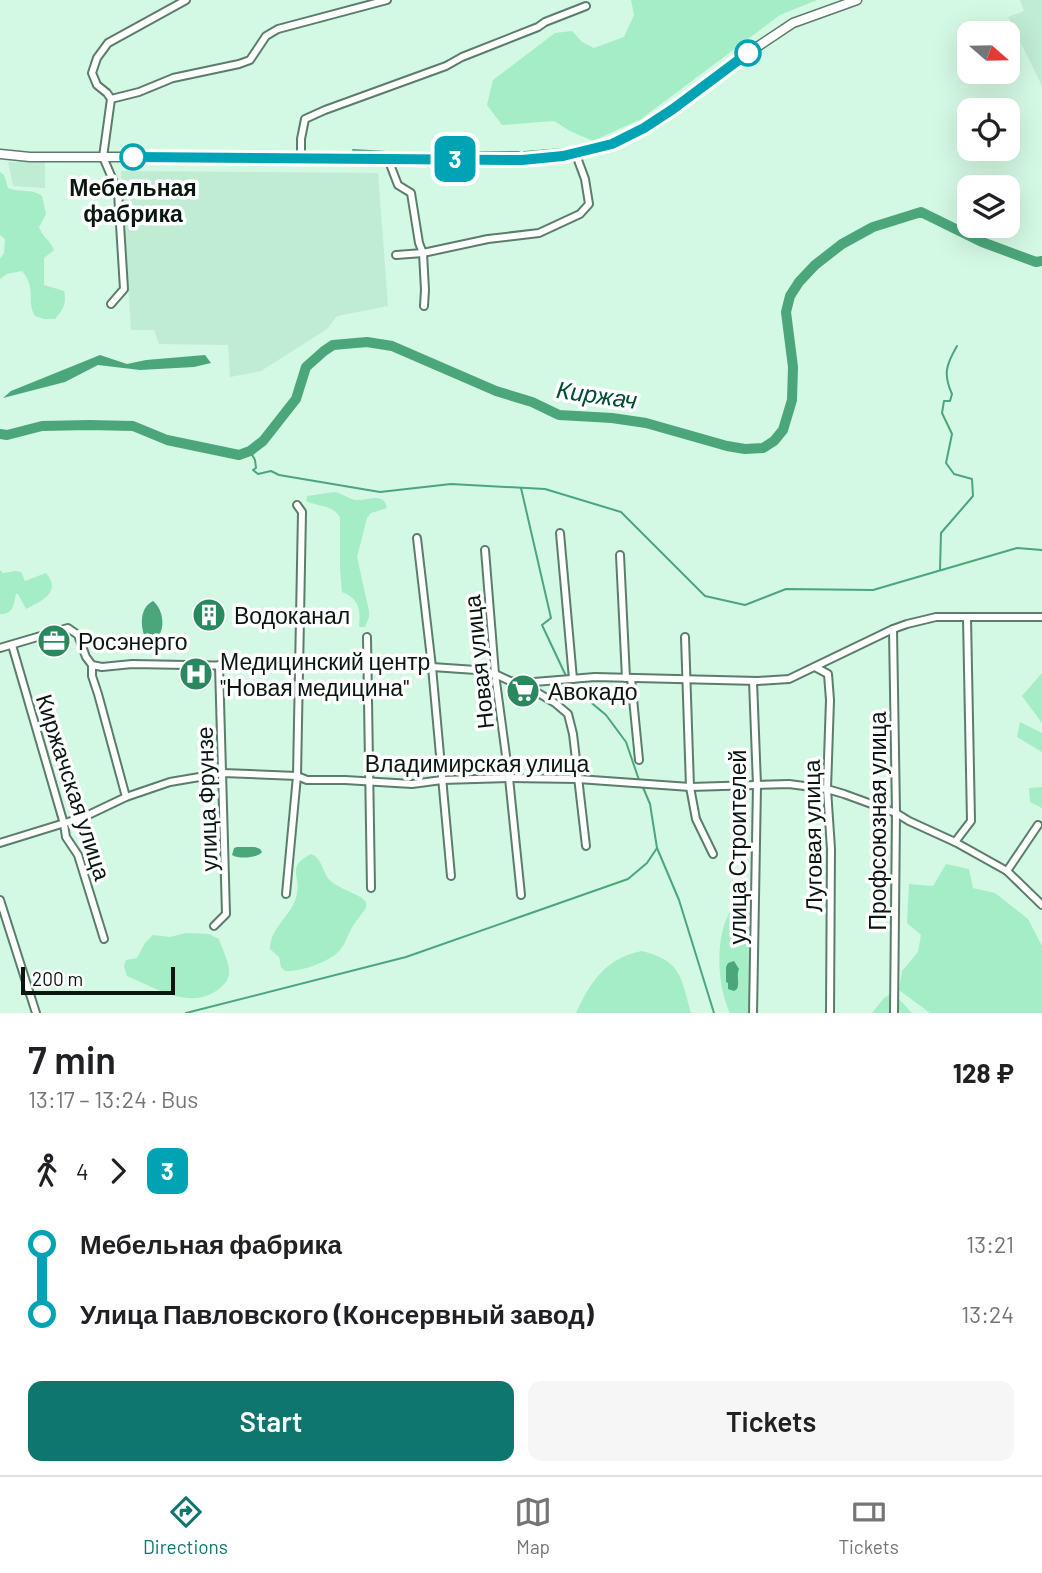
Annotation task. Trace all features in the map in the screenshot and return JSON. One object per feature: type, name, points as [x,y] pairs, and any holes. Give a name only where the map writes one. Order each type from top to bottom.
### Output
[{"type":"main road","points":[[0,154],[103,158],[534,159],[563,156],[612,144],[644,128],[793,23],[857,0]]},
{"type":"street","points":[[111,304],[124,289],[124,271],[118,192],[103,158],[111,99],[97,85],[92,73],[97,58],[108,43],[186,0]]},
{"type":"street","points":[[111,99],[139,92],[173,78],[239,64],[250,60],[266,36],[278,29],[387,0]]},
{"type":"street","points":[[301,158],[301,139],[306,119],[446,66],[586,6]]},
{"type":"street","points":[[396,255],[423,254],[488,239],[539,233],[580,214],[589,204],[585,179],[575,152]]},
{"type":"street","points":[[388,159],[398,185],[411,193],[423,254],[424,306]]},
{"type":"street","points":[[286,894],[297,776],[302,512],[297,505]]},
{"type":"street","points":[[560,533],[573,679]]},
{"type":"street","points":[[417,538],[451,876]]},
{"type":"street","name":"Новая улица","points":[[485,550],[495,674],[521,895]]},
{"type":"street","points":[[620,555],[628,678],[639,760]]},
{"type":"street","points":[[0,648],[68,628],[78,635],[86,657],[92,664],[102,667],[132,664],[432,667],[476,670],[522,683],[595,677],[753,681],[789,679],[893,629],[936,617],[1042,617]]},
{"type":"street","points":[[955,842],[971,821],[967,618]]},
{"type":"street","name":"Профсоюзная улица","points":[[893,629],[896,813],[894,1013]]},
{"type":"street","points":[[366,637],[371,888]]},
{"type":"street","points":[[685,637],[690,787],[696,819],[713,854]]},
{"type":"street","name":"Киржачская улица","points":[[12,645],[66,837],[78,855],[104,939]]},
{"type":"street","points":[[92,664],[92,676],[126,797]]},
{"type":"street","name":"улица Фрунзе","points":[[214,926],[226,914],[219,665]]},
{"type":"street","name":"Луговая улица","points":[[815,667],[828,674],[830,700],[827,789],[831,849],[830,1013]]},
{"type":"street","name":"улица Строителей","points":[[753,681],[757,785],[754,1013]]},
{"type":"street","points":[[522,683],[568,714],[573,734],[586,846]]},
{"type":"street","name":"Владимирская улица","points":[[0,843],[84,817],[126,797],[170,782],[223,773],[297,776],[307,780],[412,784],[442,780],[509,778],[578,779],[690,787],[789,784],[827,789],[896,813],[1007,871],[1042,905]]},
{"type":"street","points":[[1007,871],[1038,825]]},
{"type":"street","points":[[0,900],[36,1013]]},
{"type":"shaded area","points":[[631,0],[817,0],[780,15],[641,119],[593,141],[554,121],[502,125],[487,105],[493,80],[555,33],[572,31],[582,42],[594,48],[624,37],[634,15]]},
{"type":"shaded area","points":[[1020,0],[1042,0],[1042,86],[1020,41],[1020,21],[1010,21],[1008,17],[1024,11]]},
{"type":"shaded area","points":[[8,162],[45,162],[45,188],[13,186]]},
{"type":"shaded area","points":[[121,171],[378,173],[388,306],[337,316],[327,329],[261,371],[230,377],[228,345],[159,344],[154,330],[131,330]]},
{"type":"shaded area","points":[[0,172],[4,175],[8,188],[42,196],[46,214],[39,227],[54,250],[44,258],[44,285],[64,291],[65,296],[64,306],[55,319],[35,316],[29,283],[22,271],[7,274],[0,279],[0,259],[4,253],[5,239],[0,235]]},
{"type":"shaded area","points":[[100,355],[127,364],[205,355],[211,363],[194,367],[140,370],[98,365],[65,382],[3,398],[11,391]]},
{"type":"shaded area","points":[[334,492],[356,500],[379,498],[387,508],[371,513],[367,518],[357,557],[369,611],[365,627],[359,625],[359,609],[355,601],[342,592],[340,518],[330,508],[306,501],[307,496]]},
{"type":"shaded area","points":[[0,570],[3,573],[21,572],[25,581],[46,573],[52,586],[51,591],[44,599],[26,609],[16,594],[10,611],[0,614]]},
{"type":"shaded area","points":[[153,601],[162,616],[162,628],[153,642],[146,640],[142,624],[145,608]]},
{"type":"shaded area","points":[[1042,673],[1042,723],[1022,696]]},
{"type":"shaded area","points":[[1020,722],[1042,733],[1042,752],[1017,737]]},
{"type":"shaded area","points":[[1042,787],[1042,808],[1030,802],[1029,788]]},
{"type":"shaded area","points":[[237,847],[255,847],[262,852],[246,858],[238,857],[232,855]]},
{"type":"shaded area","points":[[311,854],[319,861],[330,880],[362,898],[366,902],[366,908],[335,954],[314,965],[285,971],[281,967],[279,957],[270,949],[271,942],[296,898],[296,868]]},
{"type":"shaded area","points":[[946,864],[969,869],[973,888],[995,893],[1028,919],[1042,946],[1042,1013],[930,1013],[899,990],[902,971],[918,952],[921,935],[907,923],[909,884],[933,886]]},
{"type":"shaded area","points":[[744,899],[749,901],[753,1003],[750,1013],[730,1013],[722,989],[720,946],[726,920],[733,908]]},
{"type":"shaded area","points":[[186,933],[209,934],[219,939],[229,973],[227,981],[219,989],[208,995],[185,998],[127,976],[124,966],[126,960],[137,958],[153,935],[170,937]]},
{"type":"shaded area","points":[[642,951],[665,960],[678,973],[691,1013],[576,1013],[594,981],[609,965],[629,954]]},
{"type":"shaded area","points":[[734,961],[739,969],[738,986],[734,991],[728,989],[726,967]]},
{"type":"shaded area","points":[[889,995],[899,999],[912,1013],[872,1013]]},
{"type":"waterway","points":[[524,152],[575,148]]},
{"type":"waterway","points":[[353,150],[403,153]]},
{"type":"waterway","points":[[407,153],[519,152]]},
{"type":"waterway","name":"Киржач","points":[[0,434],[7,435],[42,426],[133,426],[167,440],[239,455],[263,441],[296,399],[306,367],[324,351],[333,345],[367,342],[392,346],[559,415],[646,423],[727,446],[763,448],[774,441],[783,430],[792,400],[793,367],[786,312],[790,296],[815,265],[842,244],[873,227],[921,212],[982,242],[1036,262],[1042,261]]},
{"type":"waterway","points":[[940,570],[941,533],[973,496],[972,479],[954,474],[946,463],[952,434],[942,413],[944,401],[950,401],[952,394],[947,381],[947,370],[957,346]]},
{"type":"waterway","points":[[250,451],[255,460],[256,468],[253,470],[258,474],[271,471],[279,475],[380,492],[451,484],[545,489],[621,512],[705,596],[745,605],[786,589],[873,590],[1017,548],[1042,550]]},
{"type":"waterway","points":[[521,488],[551,618],[542,625],[566,676]]},
{"type":"waterway","points":[[570,685],[606,715],[626,742],[639,780]]},
{"type":"waterway","points":[[642,785],[650,804],[657,848],[679,900],[714,1013]]},
{"type":"waterway","points":[[186,1013],[406,957],[628,879],[647,863],[657,848]]},
{"type":"bus line","name":"3","points":[[133,157],[522,160],[563,156],[612,144],[644,128],[748,53]]},
{"type":"place","name":"Мебельная фабрика","points":[[133,157]]},
{"type":"place","name":"Водоканал","points":[[209,615]]},
{"type":"place","name":"Росэнерго","points":[[54,641]]},
{"type":"place","name":"Медицинский центр \"Новая медицина\"","points":[[196,674]]},
{"type":"place","name":"Авокадо","points":[[523,691]]}]
